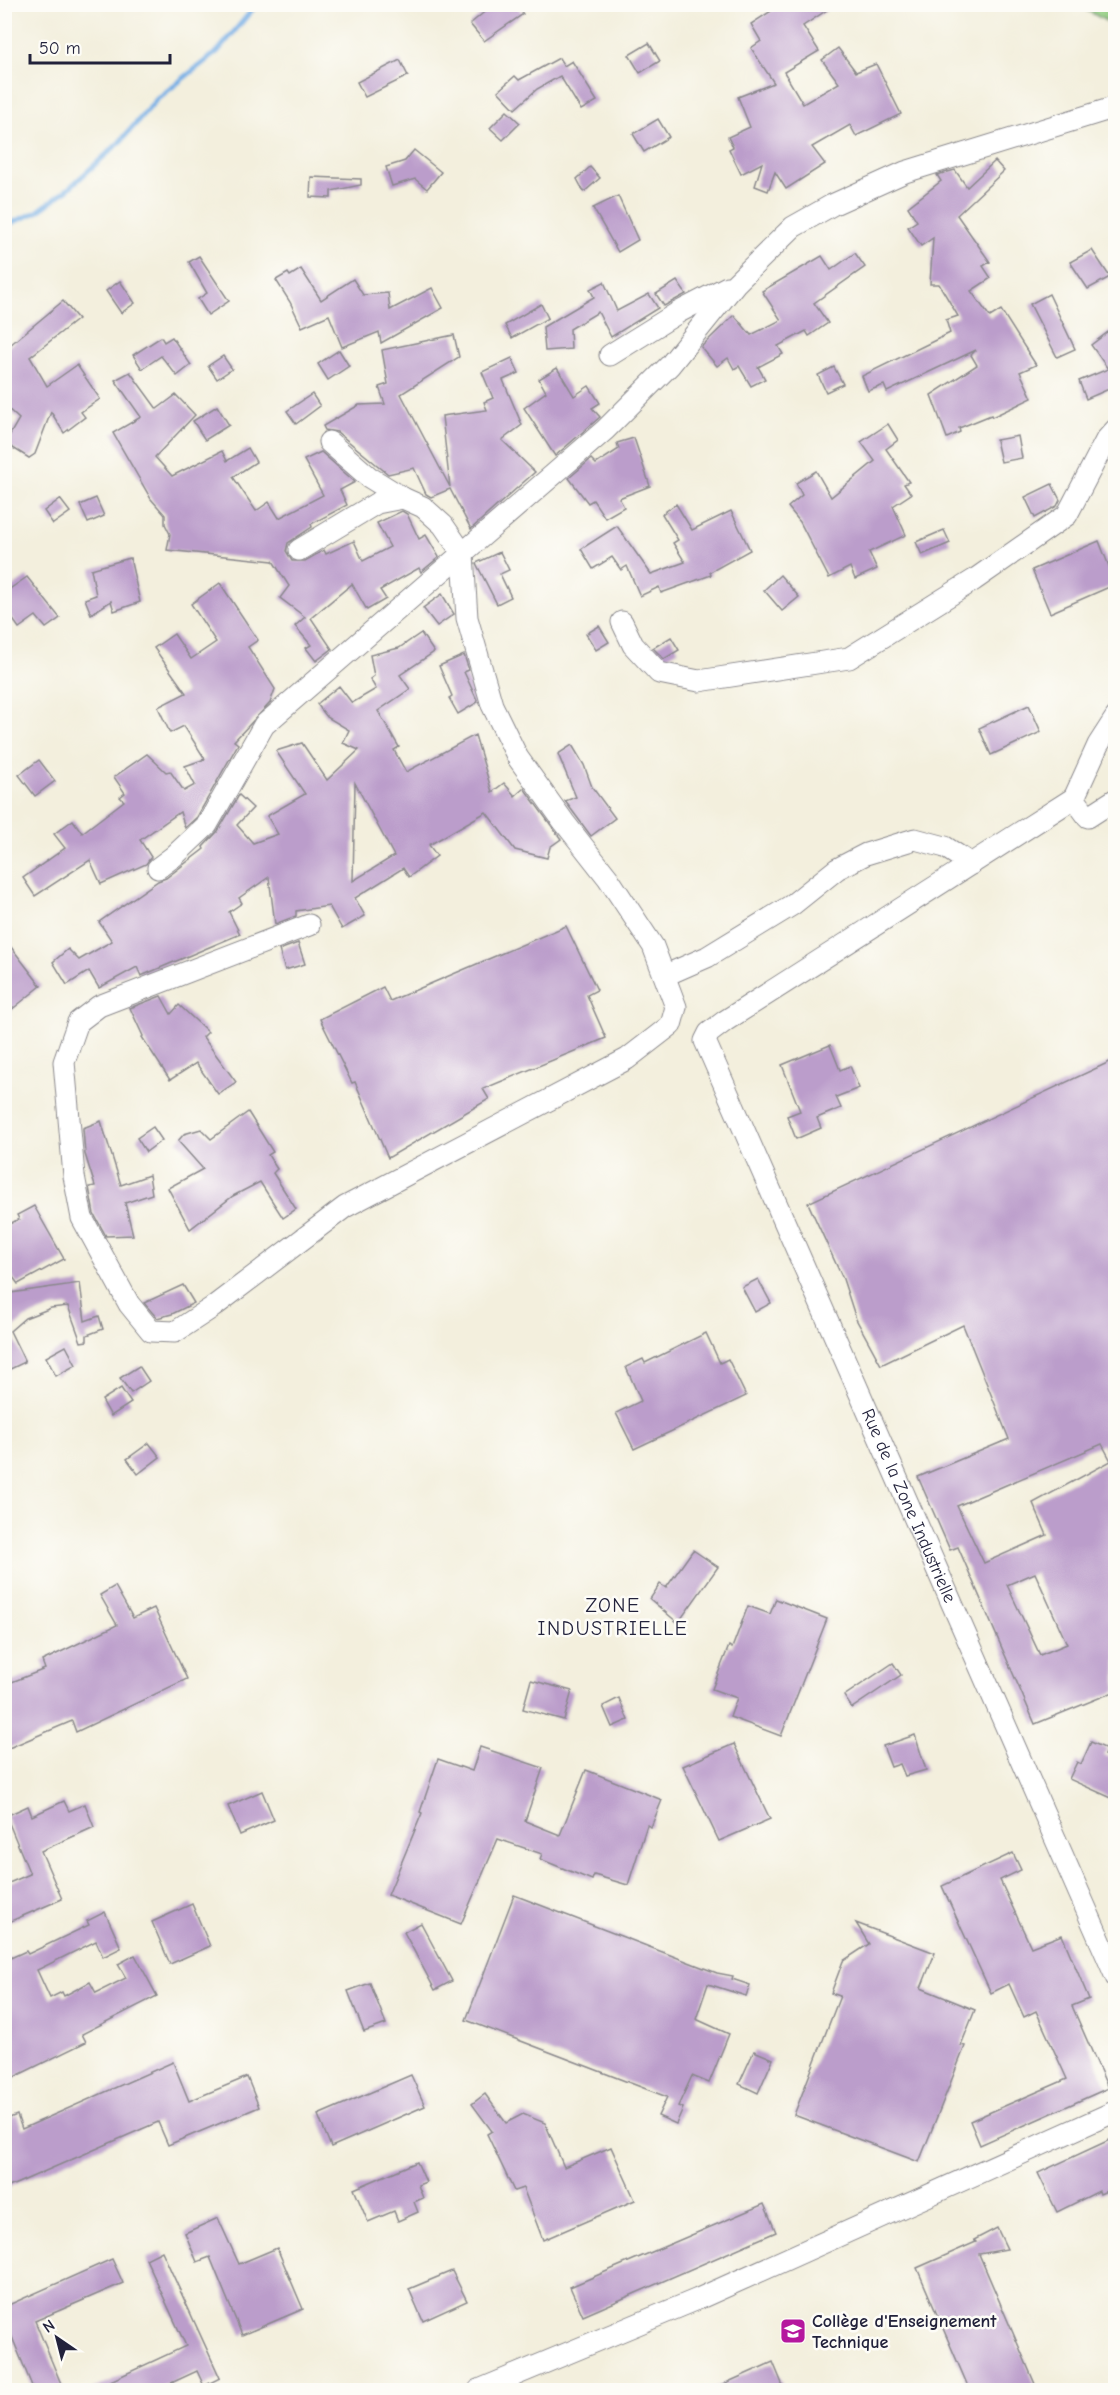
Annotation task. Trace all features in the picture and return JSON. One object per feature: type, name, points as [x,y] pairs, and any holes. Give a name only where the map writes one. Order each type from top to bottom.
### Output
[{"type":"street","points":[[158,868],[207,825],[264,725],[605,430],[670,365],[736,283],[794,227],[832,205],[905,172],[1116,107]]},
{"type":"street","points":[[610,355],[679,312],[736,283]]},
{"type":"street","points":[[622,622],[633,645],[659,672],[699,681],[849,658],[974,580],[1067,515],[1106,440],[1116,429]]},
{"type":"street","points":[[309,925],[99,1006],[78,1022],[64,1062],[74,1176],[82,1218],[129,1304],[151,1331],[175,1332],[213,1307],[345,1207],[627,1059],[670,1025],[676,1007],[654,946],[608,878],[518,758],[492,705],[467,618],[463,554],[443,525],[423,507],[369,477],[329,442]]},
{"type":"street","points":[[299,550],[377,503],[404,498]]},
{"type":"street","points":[[666,975],[715,952],[792,904],[837,869],[866,855],[915,839],[945,847],[971,864],[1074,798],[1098,745],[1116,717]]},
{"type":"street","points":[[1074,798],[1088,817],[1116,799]]},
{"type":"street","name":"Rue de la Zone Industrielle","points":[[971,864],[725,1021],[706,1036],[706,1047],[1116,1977]]},
{"type":"street","points":[[479,2391],[698,2299],[1116,2111]]},
{"type":"green space","points":[[1077,5],[1101,5],[1115,13],[1115,26]]},
{"type":"building","points":[[494,4],[516,4],[523,14],[484,41],[470,24]]},
{"type":"building","points":[[782,4],[836,4],[803,26],[819,51],[784,72],[803,104],[839,83],[822,60],[838,48],[856,72],[876,64],[901,114],[856,136],[850,125],[812,147],[825,164],[786,189],[775,172],[768,191],[755,186],[762,163],[741,174],[729,149],[733,147],[728,137],[750,127],[738,97],[774,83],[751,48],[761,41],[751,24]]},
{"type":"building","points":[[649,43],[660,61],[640,73],[629,55]]},
{"type":"building","points":[[559,58],[564,66],[572,61],[597,101],[581,110],[560,76],[537,89],[515,109],[498,91],[515,76],[519,80]]},
{"type":"building","points":[[400,60],[408,76],[365,97],[357,82]]},
{"type":"building","points":[[507,111],[520,123],[503,140],[490,128]]},
{"type":"building","points":[[658,119],[669,137],[644,152],[633,134]]},
{"type":"building","points":[[414,150],[441,172],[427,189],[415,179],[392,186],[386,167],[405,161]]},
{"type":"building","points":[[995,161],[1004,171],[957,215],[990,262],[983,266],[991,278],[971,291],[990,317],[1001,310],[1036,365],[1020,372],[1032,398],[992,417],[991,415],[959,428],[960,432],[947,438],[931,395],[977,365],[971,355],[976,350],[887,392],[884,385],[868,391],[862,376],[950,333],[946,320],[958,316],[939,284],[930,284],[933,238],[921,246],[908,227],[917,221],[908,207],[941,181],[937,175],[955,170],[967,187]]},
{"type":"building","points":[[590,167],[600,178],[584,192],[577,179]]},
{"type":"building","points":[[311,177],[361,179],[361,185],[331,191],[331,198],[310,197]]},
{"type":"building","points":[[618,196],[638,240],[618,252],[593,208]]},
{"type":"building","points":[[1092,250],[1110,277],[1088,289],[1070,262]]},
{"type":"building","points":[[855,253],[865,267],[814,303],[828,323],[809,336],[806,331],[778,346],[783,354],[758,367],[765,379],[751,386],[739,366],[734,369],[728,358],[717,366],[701,347],[734,315],[751,335],[781,320],[762,291],[822,256],[831,270]]},
{"type":"building","points":[[199,256],[229,301],[208,315],[198,299],[207,293],[189,262]]},
{"type":"building","points":[[301,269],[321,300],[353,279],[363,295],[388,293],[390,310],[432,288],[443,308],[381,343],[379,332],[342,347],[329,315],[302,327],[276,280],[288,273],[290,276]]},
{"type":"building","points":[[120,281],[135,303],[121,313],[106,291]]},
{"type":"building","points":[[677,281],[686,294],[664,306],[656,294]]},
{"type":"building","points":[[604,282],[617,311],[649,294],[658,308],[611,337],[598,312],[570,329],[571,349],[545,351],[543,327],[594,297],[590,289]]},
{"type":"building","points":[[1049,294],[1075,349],[1057,357],[1030,304]]},
{"type":"building","points":[[63,301],[78,319],[30,357],[47,386],[77,365],[100,399],[81,412],[85,417],[64,433],[51,412],[35,454],[29,458],[5,443],[19,419],[4,405],[4,350]]},
{"type":"building","points":[[541,304],[548,318],[512,338],[505,325]]},
{"type":"building","points":[[1116,326],[1116,386],[1086,399],[1079,381],[1108,369],[1091,345]]},
{"type":"building","points":[[454,335],[459,357],[401,394],[450,487],[442,416],[487,410],[484,402],[493,398],[482,372],[512,358],[519,373],[503,380],[522,425],[502,440],[535,472],[471,529],[450,489],[431,497],[426,494],[414,468],[388,474],[337,432],[325,430],[323,426],[359,405],[385,404],[379,387],[388,384],[382,350]]},
{"type":"building","points":[[161,337],[164,342],[172,337],[191,365],[177,376],[161,356],[142,369],[133,355]]},
{"type":"building","points":[[339,350],[349,366],[328,380],[318,364]]},
{"type":"building","points":[[223,356],[232,369],[217,379],[208,366]]},
{"type":"building","points":[[834,367],[843,384],[826,392],[818,375]]},
{"type":"building","points":[[557,368],[574,396],[589,386],[600,403],[592,408],[600,417],[555,456],[524,408],[546,392],[539,379]]},
{"type":"building","points":[[130,372],[157,409],[176,395],[195,415],[155,457],[172,476],[222,451],[227,461],[248,448],[256,462],[233,477],[256,511],[269,502],[279,518],[323,495],[304,460],[321,452],[355,482],[340,490],[347,505],[311,524],[312,527],[288,543],[286,551],[292,561],[305,561],[324,550],[326,554],[354,541],[363,561],[390,547],[377,523],[402,511],[407,514],[419,539],[426,535],[439,557],[421,572],[419,568],[380,590],[386,599],[367,610],[352,584],[311,618],[332,649],[316,661],[306,648],[311,645],[295,626],[305,617],[280,598],[289,586],[273,561],[167,550],[170,534],[165,524],[165,515],[151,499],[113,433],[141,417],[115,380]]},
{"type":"building","points":[[312,394],[320,406],[296,424],[287,411]]},
{"type":"building","points":[[217,406],[229,425],[205,440],[193,421]]},
{"type":"building","points":[[888,424],[898,440],[886,449],[909,482],[904,484],[911,494],[893,506],[906,535],[869,552],[877,569],[855,579],[850,567],[829,578],[800,522],[788,507],[802,495],[796,483],[816,471],[831,497],[875,461],[861,442]]},
{"type":"building","points":[[1018,436],[1022,458],[1001,462],[996,440]]},
{"type":"building","points":[[634,438],[650,486],[619,498],[624,507],[605,518],[593,500],[588,503],[569,478],[591,459],[596,464],[619,449],[617,443]]},
{"type":"building","points":[[1052,484],[1060,500],[1057,506],[1035,518],[1025,497]]},
{"type":"building","points":[[96,498],[104,516],[88,523],[80,505]]},
{"type":"building","points":[[60,499],[70,512],[53,524],[44,511]]},
{"type":"building","points":[[676,504],[692,530],[731,511],[750,550],[710,572],[711,575],[661,593],[659,587],[640,596],[627,566],[621,570],[612,557],[593,569],[581,549],[617,526],[651,574],[685,562],[673,543],[678,540],[662,514]]},
{"type":"building","points":[[944,530],[950,543],[922,555],[916,542]]},
{"type":"building","points":[[1099,541],[1116,584],[1050,613],[1032,570]]},
{"type":"building","points":[[500,552],[509,570],[500,574],[511,597],[497,604],[476,563]]},
{"type":"building","points":[[130,558],[140,602],[114,611],[111,601],[91,614],[85,599],[96,595],[91,569]]},
{"type":"building","points":[[780,575],[799,597],[782,611],[764,590]]},
{"type":"building","points":[[27,577],[60,618],[46,628],[36,616],[19,628],[4,607],[4,593]]},
{"type":"building","points":[[220,583],[258,640],[248,647],[275,689],[270,703],[234,741],[238,744],[197,817],[185,828],[180,812],[140,840],[151,857],[146,864],[101,884],[90,860],[35,896],[23,878],[65,848],[54,834],[73,820],[82,833],[124,801],[120,797],[125,793],[114,777],[147,754],[166,772],[170,771],[184,791],[195,785],[185,766],[205,759],[184,726],[170,733],[158,707],[186,693],[154,648],[174,634],[191,659],[216,642],[191,604]]},
{"type":"building","points":[[442,594],[454,614],[437,626],[423,608]]},
{"type":"building","points":[[599,626],[609,642],[596,650],[586,634]]},
{"type":"building","points":[[421,633],[434,652],[400,675],[410,689],[378,711],[399,747],[394,750],[406,772],[475,735],[492,792],[504,783],[515,796],[524,788],[561,839],[550,847],[547,858],[515,850],[486,812],[429,845],[437,856],[409,877],[403,868],[355,898],[365,916],[342,929],[329,906],[296,911],[296,916],[275,924],[269,877],[239,898],[242,903],[229,912],[240,934],[141,976],[137,967],[99,988],[89,971],[67,985],[53,962],[68,949],[79,960],[112,941],[99,922],[158,881],[166,878],[204,849],[203,847],[218,831],[239,795],[253,808],[237,825],[253,843],[278,834],[267,816],[305,794],[276,751],[302,743],[327,780],[359,750],[343,743],[349,730],[327,717],[317,704],[339,686],[352,703],[376,689],[370,679],[374,676],[370,655],[399,648]],"holes":[[[355,783],[394,856],[353,881]]]},
{"type":"building","points":[[671,637],[679,650],[664,659],[653,648]]},
{"type":"building","points":[[464,655],[469,670],[464,672],[478,702],[458,714],[449,698],[452,696],[439,666]]},
{"type":"building","points":[[1029,705],[1041,732],[991,755],[979,728]]},
{"type":"building","points":[[572,745],[584,765],[592,787],[615,818],[591,836],[565,801],[576,797],[558,754]]},
{"type":"building","points":[[39,760],[55,781],[35,796],[19,775]]},
{"type":"building","points":[[566,926],[597,990],[587,995],[606,1038],[483,1089],[489,1099],[388,1158],[355,1082],[352,1083],[320,1019],[383,987],[390,1001]]},
{"type":"building","points":[[4,938],[41,986],[10,1011],[4,1003]]},
{"type":"building","points":[[298,943],[305,964],[285,970],[279,950]]},
{"type":"building","points":[[161,996],[171,1014],[179,1005],[208,1032],[203,1037],[236,1082],[218,1094],[196,1063],[170,1080],[142,1037],[130,1008]]},
{"type":"building","points":[[830,1045],[840,1070],[850,1066],[859,1088],[836,1097],[841,1108],[817,1118],[821,1128],[796,1139],[787,1116],[800,1111],[782,1065]]},
{"type":"building","points":[[1116,1059],[1116,1691],[1035,1724],[958,1547],[950,1550],[918,1477],[1009,1439],[963,1325],[881,1365],[856,1319],[843,1279],[808,1203]],"holes":[[[1102,1444],[1111,1461],[1033,1503],[1047,1535],[984,1563],[957,1506]],[[1035,1573],[1067,1644],[1040,1655],[1007,1585]]]},
{"type":"building","points":[[248,1112],[273,1152],[268,1155],[277,1169],[273,1173],[296,1209],[283,1218],[260,1182],[233,1196],[190,1229],[168,1188],[203,1169],[178,1141],[184,1134],[201,1129],[211,1139]]},
{"type":"building","points":[[101,1121],[121,1185],[149,1175],[152,1194],[125,1203],[133,1235],[106,1236],[94,1214],[89,1187],[95,1186],[85,1154],[83,1128]]},
{"type":"building","points":[[153,1127],[162,1140],[146,1152],[137,1138]]},
{"type":"building","points":[[34,1206],[64,1259],[18,1284],[4,1265],[4,1227],[19,1219],[17,1215]]},
{"type":"building","points":[[758,1279],[771,1303],[755,1312],[742,1287]]},
{"type":"building","points":[[80,1283],[85,1321],[99,1316],[103,1329],[87,1335],[87,1341],[81,1342],[68,1306],[51,1308],[25,1318],[10,1331],[25,1362],[4,1372],[4,1294]]},
{"type":"building","points":[[183,1285],[194,1303],[172,1314],[157,1318],[144,1303]]},
{"type":"building","points":[[706,1333],[720,1363],[728,1359],[746,1396],[634,1449],[616,1413],[641,1401],[626,1367],[643,1359],[645,1363]]},
{"type":"building","points":[[66,1346],[76,1365],[56,1376],[46,1357]]},
{"type":"building","points":[[139,1366],[149,1381],[131,1393],[120,1378]]},
{"type":"building","points":[[121,1388],[131,1403],[111,1416],[102,1400]]},
{"type":"building","points":[[149,1443],[160,1457],[138,1474],[127,1459]]},
{"type":"building","points":[[693,1550],[718,1567],[678,1623],[650,1599],[660,1584],[666,1588]]},
{"type":"building","points":[[115,1586],[133,1618],[154,1608],[187,1679],[76,1732],[72,1721],[4,1750],[4,1685],[45,1669],[42,1661],[117,1625],[100,1595]]},
{"type":"building","points":[[776,1599],[827,1619],[781,1736],[730,1717],[737,1698],[712,1689],[729,1646],[732,1648],[748,1606],[770,1614]]},
{"type":"building","points":[[893,1663],[901,1675],[852,1708],[844,1696]]},
{"type":"building","points":[[531,1680],[572,1691],[564,1720],[523,1709]]},
{"type":"building","points":[[619,1698],[628,1720],[612,1727],[603,1706]]},
{"type":"building","points":[[915,1735],[926,1770],[905,1776],[900,1764],[891,1767],[883,1746]]},
{"type":"building","points":[[1091,1742],[1107,1749],[1104,1755],[1116,1760],[1116,1800],[1069,1779],[1077,1762],[1081,1764]]},
{"type":"building","points":[[734,1744],[770,1819],[719,1841],[683,1766]]},
{"type":"building","points":[[480,1747],[543,1768],[525,1821],[560,1835],[586,1770],[662,1800],[651,1827],[647,1825],[628,1885],[594,1875],[592,1880],[540,1859],[542,1854],[498,1839],[461,1924],[388,1895],[422,1813],[420,1812],[438,1759],[472,1771]]},
{"type":"building","points":[[262,1791],[274,1820],[240,1835],[228,1806]]},
{"type":"building","points":[[64,1801],[69,1811],[85,1804],[94,1827],[41,1851],[62,1899],[4,1924],[4,1885],[30,1874],[6,1816],[28,1806],[32,1816]]},
{"type":"building","points":[[1013,1853],[1021,1870],[1000,1880],[1031,1947],[1062,1935],[1089,1999],[1072,2006],[1108,2088],[980,2145],[970,2121],[1067,2079],[1036,2011],[1024,2017],[1009,1984],[991,1993],[942,1886]]},
{"type":"building","points":[[514,1895],[717,1973],[733,1976],[732,1979],[750,1985],[746,1996],[708,1984],[696,2019],[729,2034],[709,2083],[692,2076],[678,2106],[683,2108],[676,2124],[658,2116],[667,2097],[466,2020]]},
{"type":"building","points":[[192,1904],[210,1946],[170,1964],[152,1922]]},
{"type":"building","points":[[105,1912],[121,1948],[103,1957],[96,1941],[37,1970],[50,1998],[62,1992],[64,1996],[90,1982],[96,1993],[126,1978],[118,1964],[135,1955],[157,1996],[82,2034],[86,2042],[4,2082],[4,1961],[26,1951],[28,1954],[89,1925],[87,1921]]},
{"type":"building","points":[[421,1923],[452,1981],[435,1990],[404,1932]]},
{"type":"building","points":[[856,1923],[935,1953],[921,1988],[975,2010],[961,2045],[965,2046],[919,2162],[794,2115],[840,1996],[831,1993],[843,1961],[869,1944]]},
{"type":"building","points":[[370,1983],[386,2024],[364,2032],[348,1991]]},
{"type":"building","points":[[754,2051],[773,2059],[758,2093],[739,2084]]},
{"type":"building","points":[[173,2062],[189,2101],[247,2077],[259,2107],[168,2145],[158,2122],[4,2189],[4,2120],[17,2115],[22,2129]]},
{"type":"building","points":[[411,2075],[425,2106],[331,2147],[318,2115]]},
{"type":"building","points":[[485,2094],[506,2123],[523,2114],[545,2123],[564,2167],[611,2147],[635,2200],[543,2240],[523,2188],[514,2191],[487,2134],[492,2131],[472,2104]]},
{"type":"building","points":[[1116,2137],[1116,2187],[1100,2194],[1099,2191],[1057,2212],[1038,2173]]},
{"type":"building","points":[[417,2162],[426,2182],[418,2185],[423,2198],[414,2202],[418,2212],[398,2221],[394,2211],[368,2222],[354,2189]]},
{"type":"building","points":[[764,2204],[776,2232],[583,2316],[570,2287]]},
{"type":"building","points":[[218,2218],[239,2264],[277,2248],[303,2309],[242,2335],[210,2257],[197,2262],[185,2233]]},
{"type":"building","points":[[997,2228],[1007,2249],[979,2254],[1038,2391],[970,2391],[917,2268],[976,2242],[974,2240]]},
{"type":"building","points":[[162,2251],[220,2378],[204,2386],[197,2371],[154,2391],[89,2391],[186,2346],[146,2259]]},
{"type":"building","points":[[112,2259],[123,2283],[35,2321],[64,2391],[34,2391],[10,2332],[4,2335],[4,2307]]},
{"type":"building","points":[[452,2271],[467,2301],[423,2321],[409,2289]]},
{"type":"building","points":[[773,2362],[785,2391],[708,2391]]},
{"type":"waterway","points":[[4,226],[37,212],[68,189],[119,143],[157,99],[218,51],[257,4]]},
{"type":"place","name":"Collège d'Enseignement Technique","points":[[793,2331]]},
{"type":"district","name":"ZONE INDUSTRIELLE","points":[[613,1616]]}]
